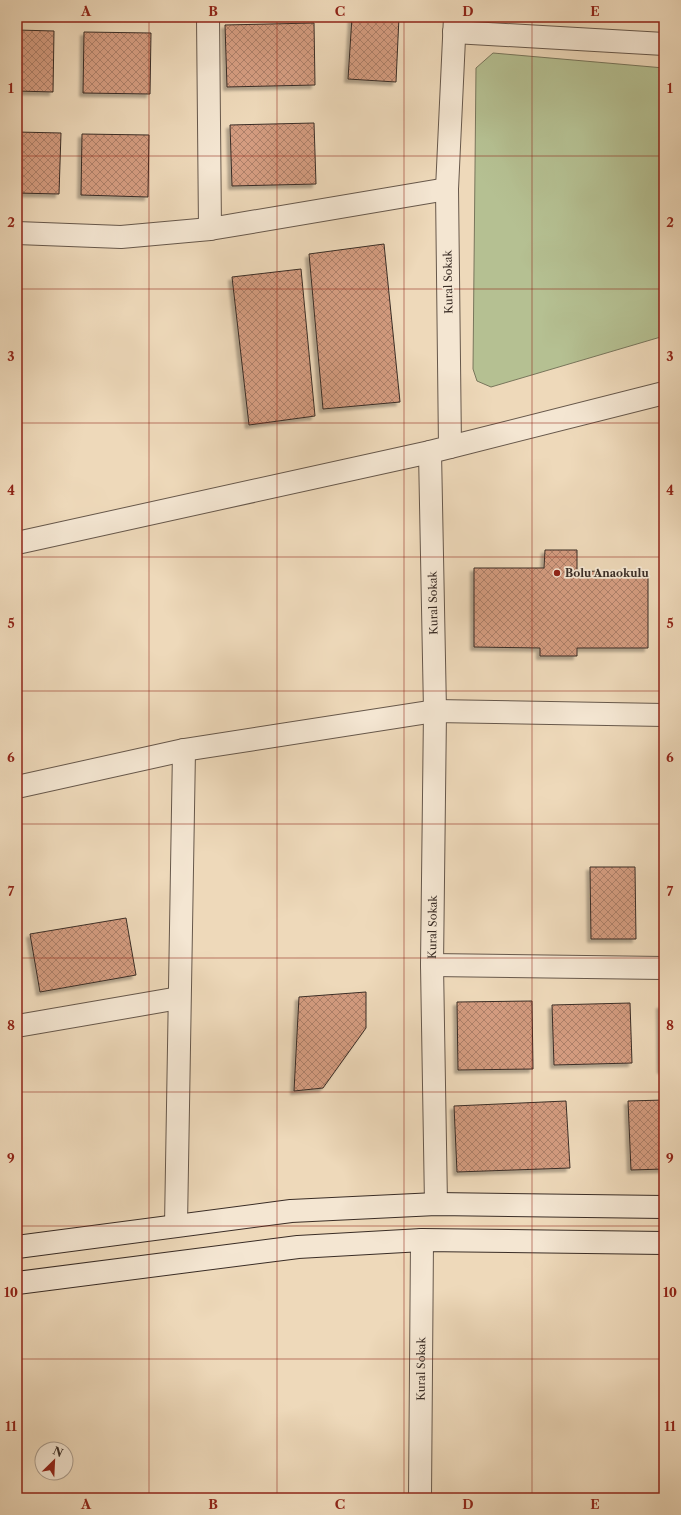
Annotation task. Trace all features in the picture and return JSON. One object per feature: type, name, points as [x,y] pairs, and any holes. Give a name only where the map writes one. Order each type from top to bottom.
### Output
[{"type":"street","points":[[208,17],[210,229]]},
{"type":"street","points":[[454,24],[664,44]]},
{"type":"street","name":"Kural Sokak","points":[[436,1204],[432,965],[435,711],[447,189],[454,24]]},
{"type":"street","points":[[17,233],[120,237],[210,229],[447,189]]},
{"type":"street","points":[[17,543],[440,449],[664,392]]},
{"type":"street","points":[[17,787],[184,750],[435,711],[664,715]]},
{"type":"street","points":[[176,1225],[184,750]]},
{"type":"street","points":[[432,965],[664,968]]},
{"type":"street","points":[[17,1026],[179,998]]},
{"type":"street","points":[[17,1247],[291,1211],[436,1204],[664,1207]]},
{"type":"street","points":[[17,1282],[298,1247],[422,1240],[664,1243]]},
{"type":"street","name":"Kural Sokak","points":[[420,1498],[422,1240]]},
{"type":"green space","points":[[493,53],[664,68],[664,336],[491,387],[477,381],[473,369],[476,68]]},
{"type":"building","points":[[352,17],[399,17],[396,82],[348,79]]},
{"type":"building","points":[[314,23],[315,85],[227,87],[225,25]]},
{"type":"building","points":[[17,30],[54,31],[53,92],[17,91]]},
{"type":"building","points":[[84,32],[151,33],[150,94],[83,93]]},
{"type":"building","points":[[314,123],[316,184],[232,186],[230,125]]},
{"type":"building","points":[[17,132],[61,133],[59,194],[17,193]]},
{"type":"building","points":[[82,134],[149,135],[148,197],[81,195]]},
{"type":"building","points":[[384,244],[400,402],[323,409],[309,254]]},
{"type":"building","points":[[301,269],[315,416],[249,425],[232,277]]},
{"type":"building","points":[[545,550],[577,550],[577,571],[648,572],[648,648],[577,648],[577,656],[540,656],[540,648],[474,647],[474,568],[544,568]]},
{"type":"building","points":[[590,867],[635,867],[636,939],[591,939]]},
{"type":"building","points":[[126,918],[136,975],[40,992],[30,934]]},
{"type":"building","points":[[366,992],[366,1028],[323,1088],[294,1091],[299,997]]},
{"type":"building","points":[[532,1001],[533,1069],[458,1070],[457,1002]]},
{"type":"building","points":[[630,1003],[632,1063],[554,1065],[552,1005]]},
{"type":"building","points":[[660,1005],[664,1005],[664,1070],[661,1070]]},
{"type":"building","points":[[664,1100],[664,1169],[631,1170],[628,1101]]},
{"type":"building","points":[[566,1101],[570,1168],[457,1172],[454,1106]]},
{"type":"place","name":"Bolu Anaokulu","points":[[557,573]]}]
